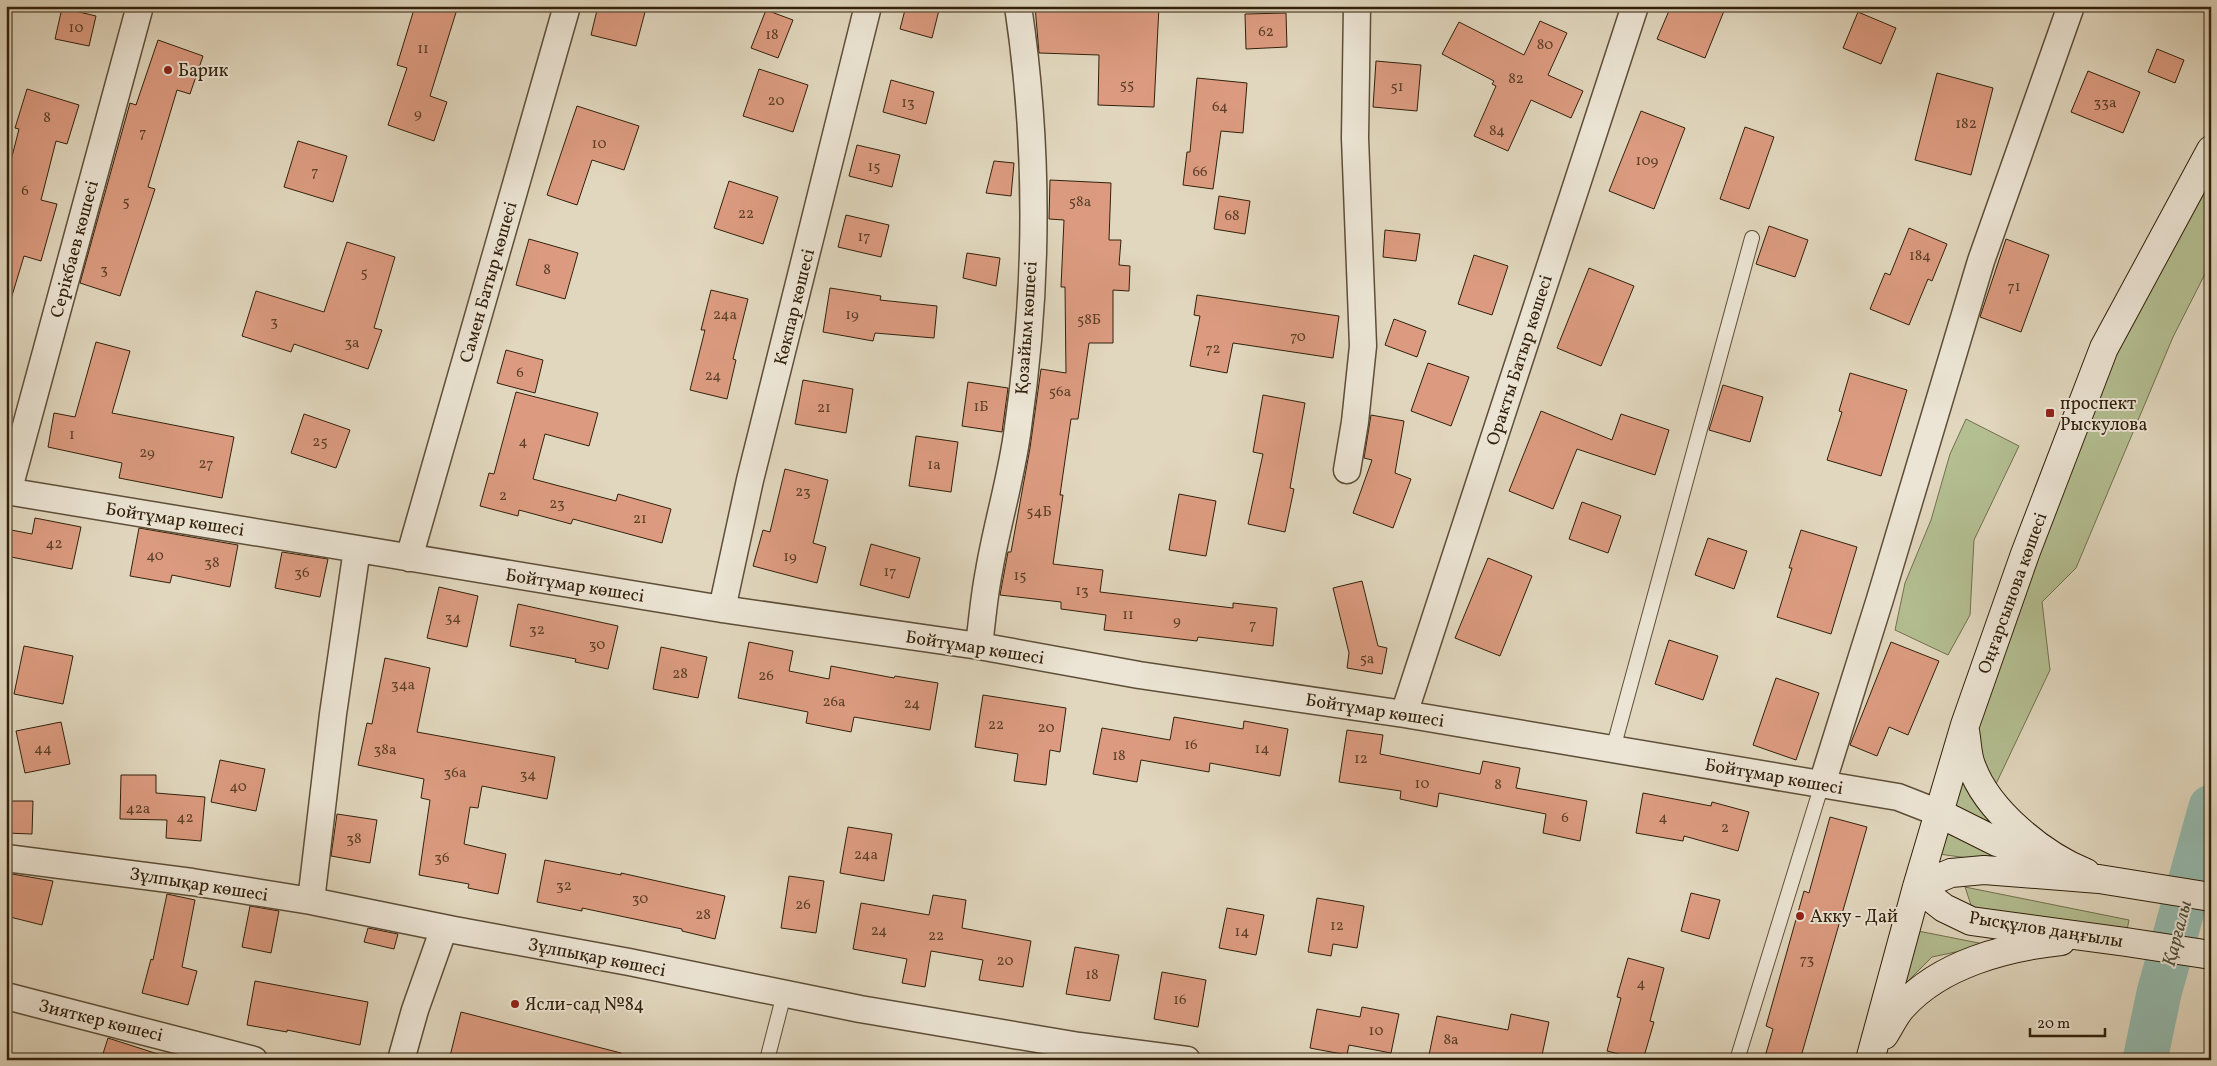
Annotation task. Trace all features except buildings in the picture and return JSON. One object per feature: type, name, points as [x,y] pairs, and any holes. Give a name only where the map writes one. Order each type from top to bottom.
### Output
[{"type":"main road","name":"Оңғарсынова көшесі","points":[[1871,1058],[1917,887],[1965,725],[2025,554],[2104,348],[2211,150]]},
{"type":"main road","points":[[1965,725],[1970,764],[1985,793],[2014,826],[2064,864]]},
{"type":"main road","points":[[1939,813],[1997,842],[2064,864],[2099,879]]},
{"type":"main road","points":[[1917,887],[1951,873],[1984,870],[2099,879],[2211,897]]},
{"type":"main road","name":"Рысқұлов даңғылы","points":[[1917,887],[1944,908],[1971,922],[2211,955]]},
{"type":"main road","points":[[1871,1058],[1902,1006],[1940,976],[1976,959],[2046,943],[2094,938]]},
{"type":"street","name":"Серікбаев көшесі","points":[[7,492],[140,6]]},
{"type":"street","name":"Самен Батыр көшесі","points":[[409,558],[567,6]]},
{"type":"street","name":"Көкпар көшесі","points":[[722,609],[750,480],[868,6]]},
{"type":"street","name":"Қозайым көшесі","points":[[979,646],[988,573],[1018,429],[1031,315],[1033,160],[1024,48],[1018,6]]},
{"type":"street","name":"Оракты Батыр көшесі","points":[[1404,714],[1635,6]]},
{"type":"street","points":[[1822,784],[1883,590],[1981,261],[2071,6]]},
{"type":"street","points":[[1347,470],[1364,346],[1355,138],[1364,8]]},
{"type":"street","name":"Бойтұмар көшесі","points":[[7,492],[722,609],[979,646],[1138,675],[1404,714],[1898,797],[1939,813]]},
{"type":"street","points":[[312,901],[333,714],[357,549]]},
{"type":"street","name":"Зұлпықар көшесі","points":[[6,858],[173,879],[312,901],[444,928],[629,962],[860,1010],[1070,1045],[1187,1060]]},
{"type":"street","points":[[401,1060],[415,1010],[444,928]]},
{"type":"street","name":"Зияткер көшесі","points":[[6,996],[254,1060]]},
{"type":"lane","points":[[1613,749],[1752,238]]},
{"type":"lane","points":[[1737,1060],[1822,784]]},
{"type":"lane","points":[[767,1060],[784,994]]},
{"type":"green space","points":[[2211,150],[2211,262],[2173,337],[2076,568],[2042,602],[2050,670],[1995,786],[2037,843],[1939,813],[2104,348]]},
{"type":"green space","points":[[1966,419],[2019,446],[1974,540],[1970,615],[1948,655],[1895,630],[1905,583],[1931,520],[1950,454]]},
{"type":"green space","points":[[1947,833],[2018,865],[1939,854]]},
{"type":"green space","points":[[1965,887],[2129,920],[2127,930],[1972,908]]},
{"type":"green space","points":[[1918,931],[1989,945],[1932,957],[1896,993]]},
{"type":"waterway","name":"Қарғалы","points":[[2145,1060],[2159,993],[2211,807]]},
{"type":"place","name":"Барик","points":[[168,70]]},
{"type":"place","name":"проспект Рыскулова","points":[[2050,413]]},
{"type":"place","name":"Акку - Дай","points":[[1800,916]]},
{"type":"place","name":"Ясли-сад №84","points":[[515,1004]]}]
